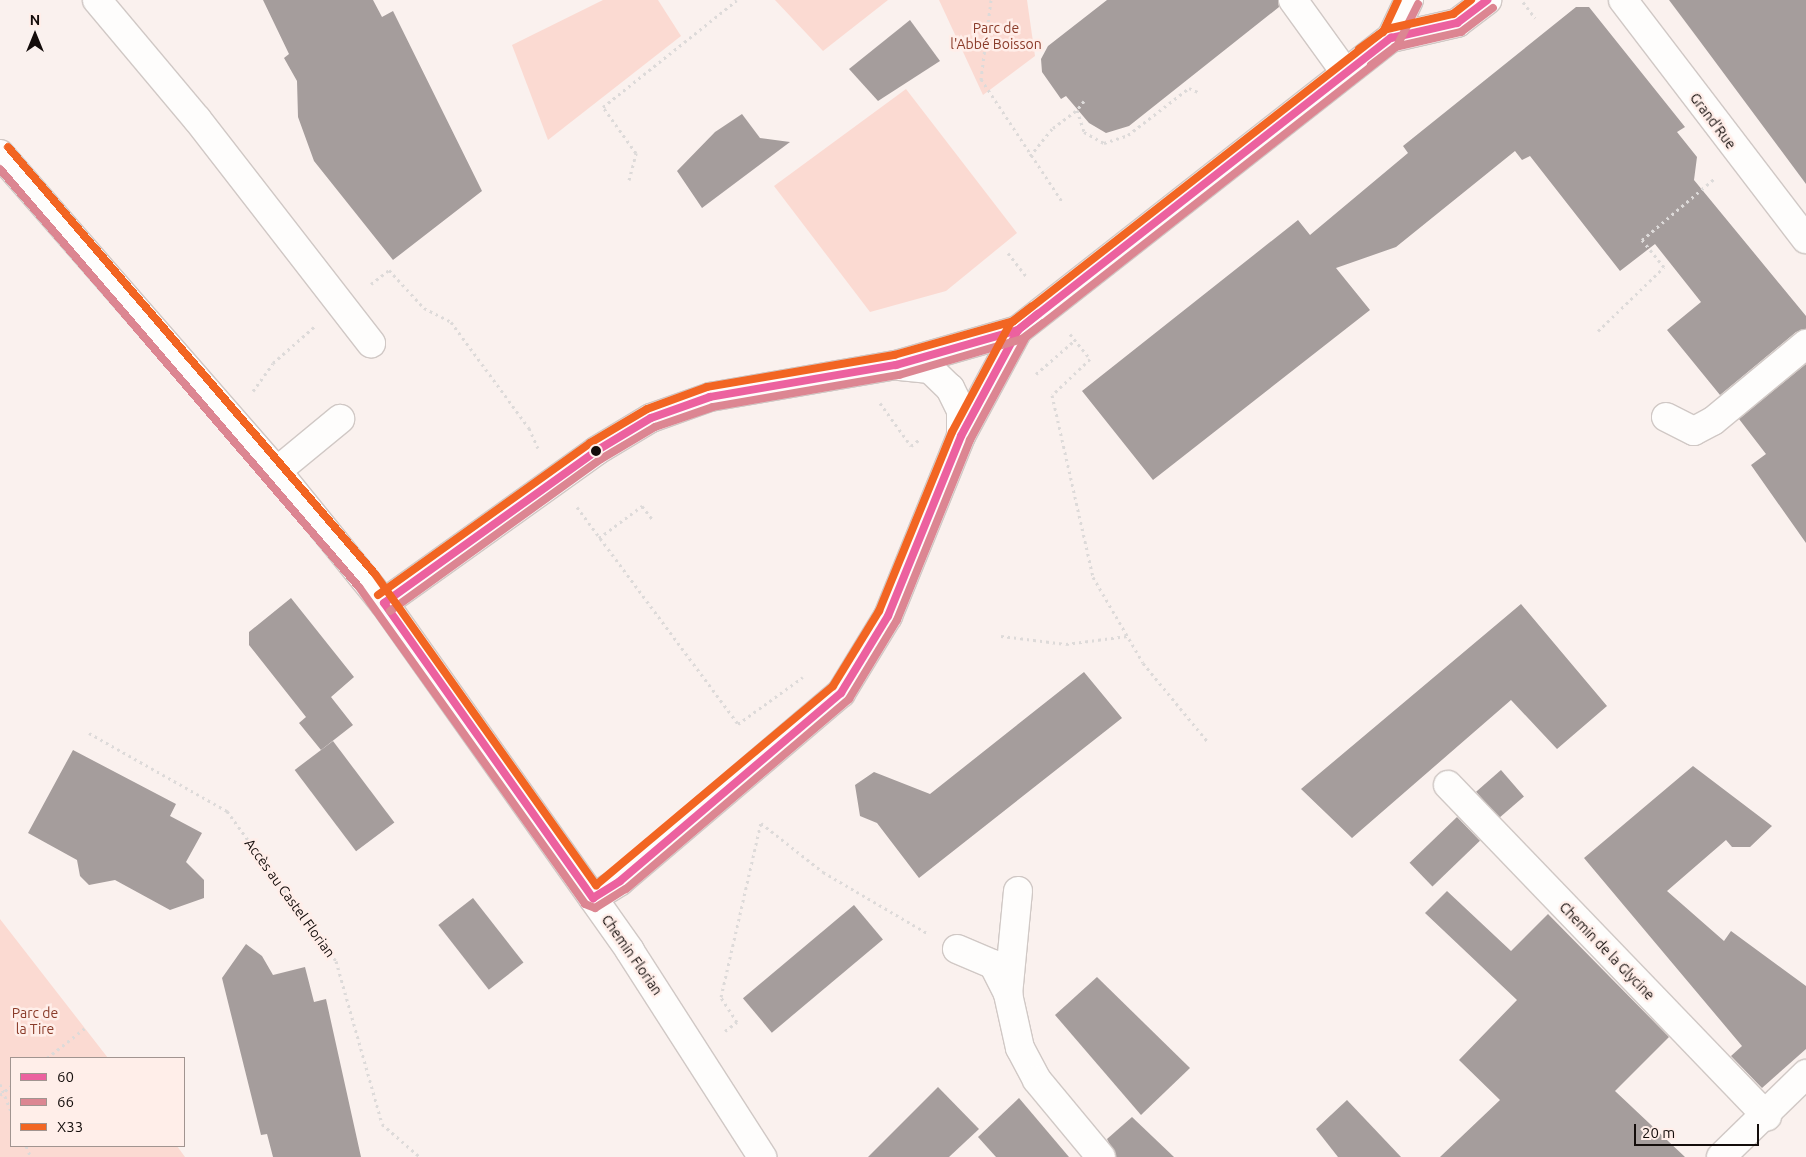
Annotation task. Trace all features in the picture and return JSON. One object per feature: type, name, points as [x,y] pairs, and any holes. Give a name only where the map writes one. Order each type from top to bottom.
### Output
[{"type":"street","points":[[96,0],[196,119],[371,343]]},
{"type":"street","points":[[1293,0],[1345,72]]},
{"type":"street","points":[[1391,38],[1409,0]]},
{"type":"street","points":[[593,898],[703,812],[841,693],[888,616],[960,436],[1018,330],[1345,72],[1391,38],[1457,22],[1487,0]]},
{"type":"street","name":"Grand'Rue","points":[[1623,0],[1740,157],[1806,239]]},
{"type":"street","name":"Chemin Florian","points":[[0,154],[277,471],[384,603],[593,898],[697,1051],[762,1157]]},
{"type":"street","points":[[384,603],[557,479],[651,418],[710,397],[896,366],[1018,330]]},
{"type":"street","points":[[1666,417],[1694,431],[1712,422],[1806,344]]},
{"type":"street","points":[[896,366],[930,369],[950,388],[960,411],[960,436]]},
{"type":"street","points":[[277,471],[340,419]]},
{"type":"street","name":"Chemin de la Glycine","points":[[1448,785],[1767,1116]]},
{"type":"street","points":[[1008,994],[1018,891]]},
{"type":"street","points":[[957,949],[993,964],[1008,994],[1020,1048],[1037,1080],[1101,1157]]},
{"type":"street","points":[[1721,1157],[1767,1116],[1806,1074]]},
{"type":"path","points":[[629,180],[636,153],[603,107],[736,0]]},
{"type":"path","points":[[991,0],[981,79],[1030,156],[1063,203]]},
{"type":"path","points":[[1521,0],[1535,18]]},
{"type":"path","points":[[1077,110],[1084,132],[1092,139],[1115,142],[1189,88],[1200,93]]},
{"type":"path","points":[[1030,156],[1053,128],[1077,110],[1084,101]]},
{"type":"path","points":[[1598,331],[1664,267],[1642,240],[1740,157]]},
{"type":"path","points":[[1008,253],[1090,358],[1052,395],[1093,577],[1143,663],[1208,742]]},
{"type":"path","points":[[230,417],[273,363],[342,305],[389,270],[424,308],[451,322],[529,428],[557,479],[599,538],[738,724],[799,676],[841,693]]},
{"type":"path","points":[[896,366],[886,392],[876,398],[911,446],[924,435],[960,436]]},
{"type":"path","points":[[599,538],[642,506],[653,520]]},
{"type":"path","points":[[1001,636],[1066,644],[1127,636]]},
{"type":"path","name":"Accès au Castel Florian","points":[[89,733],[227,811],[336,961],[382,1124],[420,1157]]},
{"type":"path","points":[[697,1051],[738,1022],[721,997],[761,823],[823,872],[925,930],[932,940]]},
{"type":"path","points":[[48,1057],[85,1028]]},
{"type":"path","points":[[0,1084],[1,1093],[10,1109]]},
{"type":"green space","points":[[603,0],[658,0],[681,36],[548,140],[512,45]]},
{"type":"green space","points":[[775,0],[888,0],[823,51]]},
{"type":"green space","name":"Parc de l'Abbé Boisson","points":[[939,0],[1027,0],[1035,56],[983,95]]},
{"type":"green space","points":[[906,89],[1017,233],[946,291],[870,312],[774,186]]},
{"type":"green space","name":"Parc de la Tire","points":[[0,919],[107,1057],[10,1057],[10,1147],[178,1147],[185,1157],[0,1157]]},
{"type":"building","points":[[263,0],[373,0],[382,17],[393,11],[482,191],[393,260],[314,161],[298,117],[297,81],[284,58],[289,54]]},
{"type":"building","points":[[1107,0],[1278,0],[1279,7],[1129,126],[1106,133],[1089,123],[1066,96],[1061,99],[1042,72],[1041,59],[1048,46]]},
{"type":"building","points":[[1669,0],[1806,0],[1806,184],[1699,40]]},
{"type":"building","points":[[1576,7],[1589,7],[1685,127],[1677,132],[1697,157],[1694,180],[1806,316],[1806,329],[1796,332],[1720,395],[1667,330],[1701,302],[1655,244],[1620,271],[1530,156],[1522,160],[1515,151],[1396,247],[1336,268],[1370,310],[1153,480],[1082,391],[1298,220],[1310,235],[1408,153],[1403,146]]},
{"type":"building","points":[[910,20],[940,61],[878,101],[849,69]]},
{"type":"building","points":[[742,114],[760,138],[790,142],[702,208],[677,171],[715,132]]},
{"type":"building","points":[[1806,364],[1806,543],[1751,465],[1766,454],[1739,419]]},
{"type":"building","points":[[291,598],[354,677],[331,697],[353,725],[321,750],[299,723],[306,717],[249,645],[249,632]]},
{"type":"building","points":[[1521,604],[1607,706],[1557,749],[1511,700],[1352,838],[1301,789]]},
{"type":"building","points":[[1084,672],[1122,718],[919,878],[877,823],[860,816],[855,785],[874,772],[930,794]]},
{"type":"building","points":[[333,741],[394,822],[356,851],[295,770]]},
{"type":"building","points":[[73,750],[176,804],[170,816],[202,833],[186,862],[204,880],[204,898],[170,910],[115,880],[89,885],[80,876],[77,860],[28,833]]},
{"type":"building","points":[[1693,766],[1772,826],[1750,847],[1732,847],[1726,840],[1667,891],[1724,941],[1731,931],[1806,986],[1806,1049],[1762,1088],[1731,1056],[1742,1046],[1584,858]]},
{"type":"building","points":[[1501,770],[1524,796],[1499,818],[1476,792]]},
{"type":"building","points":[[1457,817],[1480,841],[1432,887],[1410,863]]},
{"type":"building","points":[[1447,891],[1511,951],[1548,914],[1669,1037],[1615,1091],[1685,1157],[1440,1157],[1500,1100],[1459,1060],[1517,1000],[1425,913]]},
{"type":"building","points":[[473,898],[523,963],[489,990],[438,925]]},
{"type":"building","points":[[854,905],[883,939],[772,1033],[743,998]]},
{"type":"building","points":[[246,944],[262,956],[273,975],[305,967],[314,1002],[326,999],[361,1157],[273,1157],[267,1134],[261,1135],[222,978]]},
{"type":"building","points":[[1097,977],[1190,1068],[1141,1115],[1055,1015]]},
{"type":"building","points":[[938,1087],[979,1129],[949,1157],[868,1157]]},
{"type":"building","points":[[1019,1098],[1069,1157],[996,1157],[978,1137]]},
{"type":"building","points":[[1347,1100],[1401,1157],[1338,1157],[1316,1129]]},
{"type":"building","points":[[1132,1117],[1174,1157],[1116,1157],[1107,1139]]},
{"type":"transit line","name":"X33","points":[[8,147],[375,574],[596,885],[833,686],[879,611],[952,432],[1010,324],[1383,32],[1398,0]]},
{"type":"transit line","name":"X33","points":[[1359,49],[1387,29],[1453,14],[1471,0]]},
{"type":"transit line","name":"60","points":[[384,603],[596,451],[651,418],[710,397],[896,365],[1018,330],[1391,38],[1457,23],[1487,0]]},
{"type":"transit line","name":"66","points":[[0,169],[359,587],[585,904],[595,908],[626,889],[849,699],[897,620],[970,440],[1026,337],[1397,46],[1418,4]]},
{"type":"transit line","name":"66","points":[[1371,65],[1395,47],[1461,32],[1493,8]]},
{"type":"transit line","name":"X33","points":[[378,595],[590,443],[647,409],[707,387],[894,355],[1013,321],[1031,307]]},
{"type":"transit line","name":"60","points":[[593,898],[620,881],[841,693],[888,616],[961,436],[1018,330],[1038,314]]},
{"type":"transit line","name":"66","points":[[390,611],[601,459],[655,427],[713,407],[899,375],[1022,339],[1043,323]]},
{"type":"transit line","name":"60","points":[[384,603],[593,898]]}]
